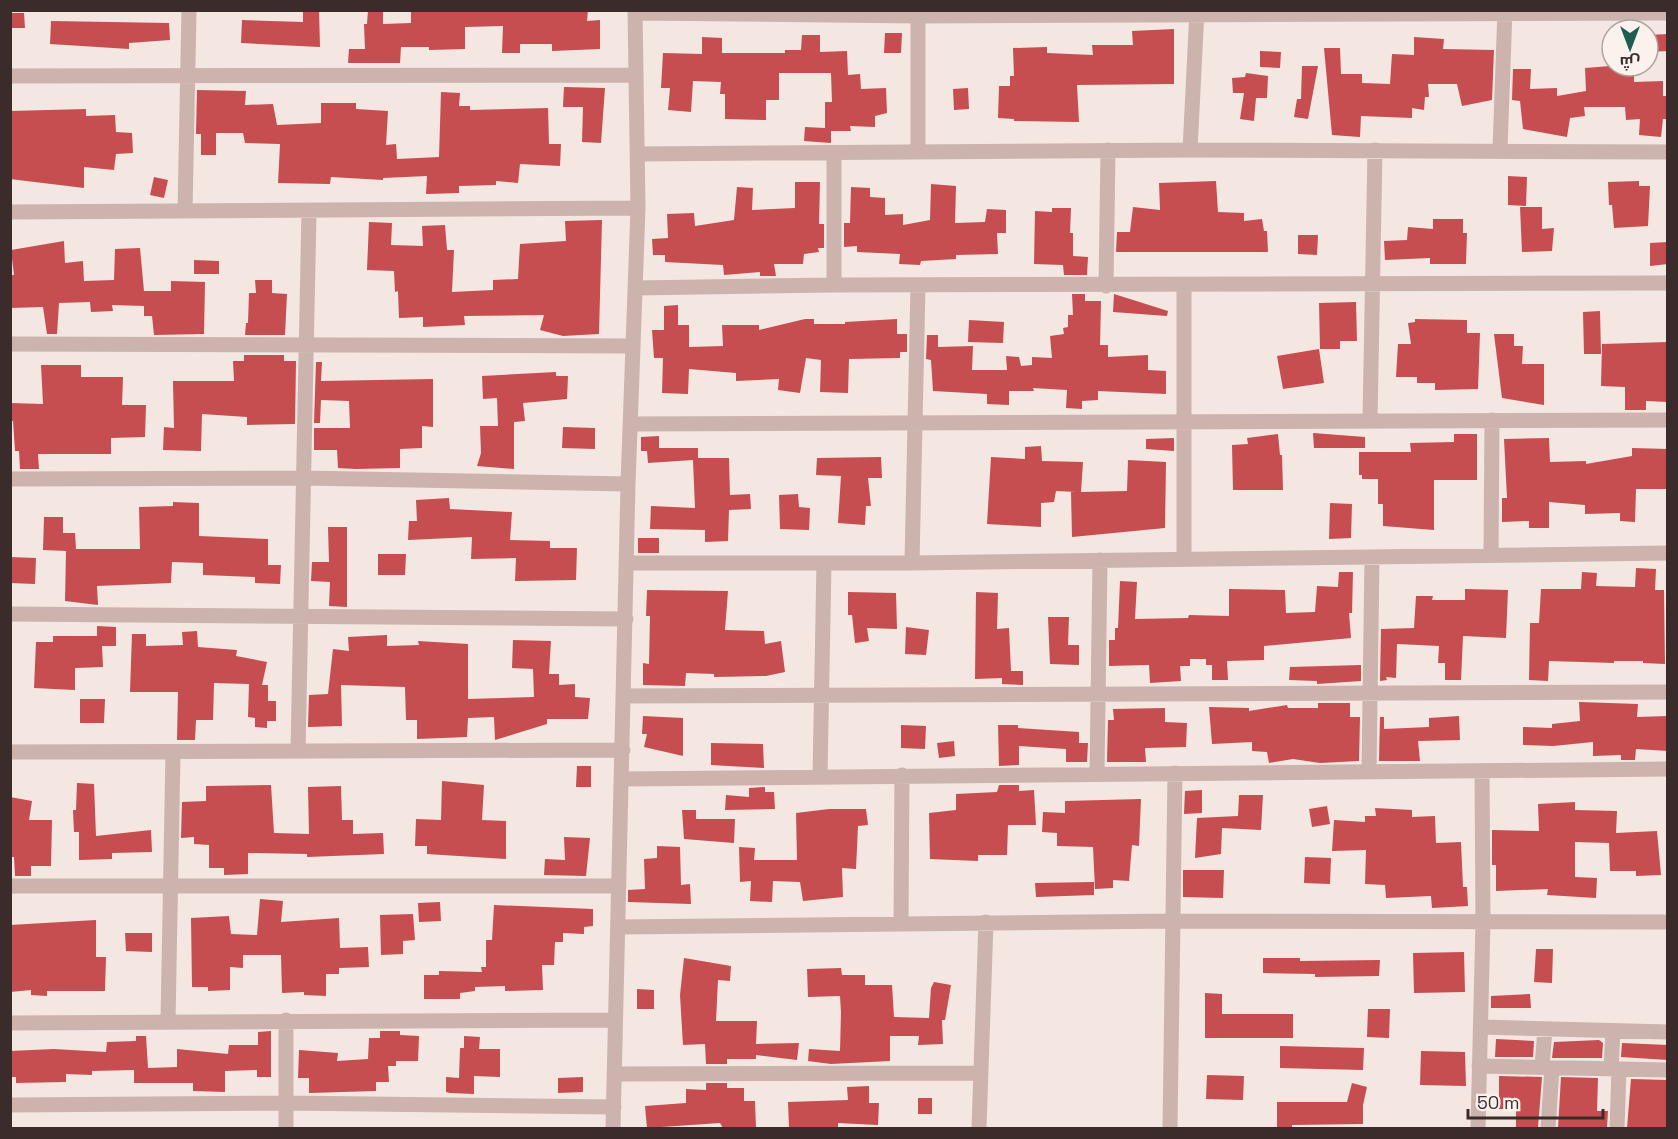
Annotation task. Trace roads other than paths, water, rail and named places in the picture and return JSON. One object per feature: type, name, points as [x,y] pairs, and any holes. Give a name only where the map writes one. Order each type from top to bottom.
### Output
[{"type":"street","points":[[185,210],[189,10]]},
{"type":"street","points":[[613,1128],[625,696],[628,484],[638,208],[635,12],[1668,13]]},
{"type":"street","points":[[1190,150],[1196,12]]},
{"type":"street","points":[[1500,149],[1505,12]]},
{"type":"street","points":[[918,13],[918,152]]},
{"type":"street","points":[[10,76],[635,75]]},
{"type":"street","points":[[638,154],[1500,149],[1668,152]]},
{"type":"street","points":[[1106,286],[1108,150]]},
{"type":"street","points":[[1370,420],[1375,150]]},
{"type":"street","points":[[834,153],[834,285]]},
{"type":"street","points":[[10,212],[638,208]]},
{"type":"street","points":[[298,751],[309,211]]},
{"type":"street","points":[[635,288],[834,285],[1668,283]]},
{"type":"street","points":[[1184,284],[1184,559]]},
{"type":"street","points":[[912,563],[918,286]]},
{"type":"street","points":[[10,344],[632,346]]},
{"type":"street","points":[[631,424],[1184,420],[1668,420]]},
{"type":"street","points":[[1491,555],[1492,420]]},
{"type":"street","points":[[10,479],[302,478],[628,484]]},
{"type":"street","points":[[627,562],[912,563],[1668,553]]},
{"type":"street","points":[[1370,771],[1372,557]]},
{"type":"street","points":[[1097,774],[1100,560]]},
{"type":"street","points":[[820,777],[824,563]]},
{"type":"street","points":[[10,614],[626,619]]},
{"type":"street","points":[[625,696],[1668,692]]},
{"type":"street","points":[[10,753],[623,750]]},
{"type":"street","points":[[168,1021],[173,753]]},
{"type":"street","points":[[622,779],[1668,769]]},
{"type":"street","points":[[1478,1128],[1483,921],[1482,772]]},
{"type":"street","points":[[1170,1128],[1175,773]]},
{"type":"street","points":[[901,923],[902,775]]},
{"type":"street","points":[[10,886],[619,885]]},
{"type":"street","points":[[619,927],[1172,921],[1668,922]]},
{"type":"street","points":[[979,1128],[986,922]]},
{"type":"street","points":[[286,1020],[286,1128]]},
{"type":"street","points":[[10,1023],[615,1020]]},
{"type":"street","points":[[1481,1027],[1668,1032]]},
{"type":"street","points":[[1545,1029],[1548,1128]]},
{"type":"street","points":[[1613,1031],[1617,1128]]},
{"type":"street","points":[[1479,1066],[1668,1070]]},
{"type":"street","points":[[614,1074],[980,1073]]},
{"type":"street","points":[[10,1105],[286,1103],[614,1107]]}]
